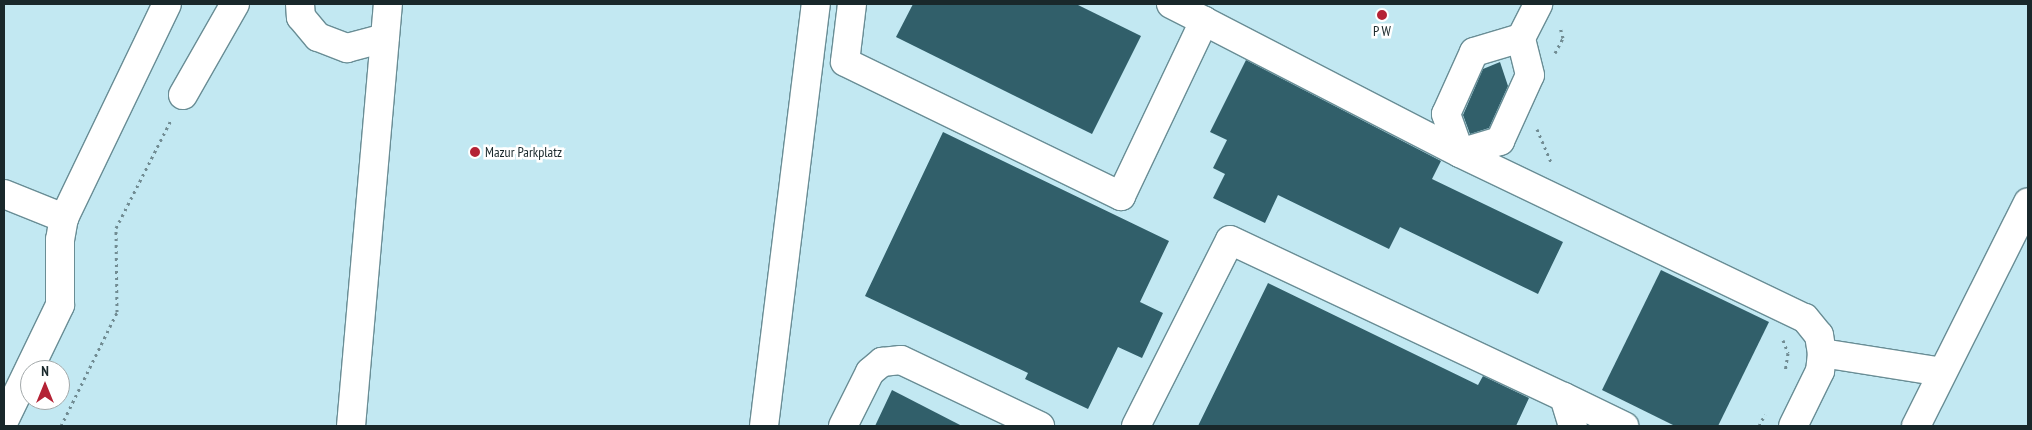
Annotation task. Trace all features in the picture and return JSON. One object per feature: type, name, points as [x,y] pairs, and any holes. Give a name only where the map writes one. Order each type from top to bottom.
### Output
[{"type":"street","points":[[4,421],[60,305],[60,240],[64,218],[166,4]]},
{"type":"street","points":[[183,95],[235,4]]},
{"type":"street","points":[[300,4],[301,17],[318,37],[347,48],[385,38]]},
{"type":"street","points":[[351,426],[388,4]]},
{"type":"street","points":[[764,426],[816,4]]},
{"type":"street","points":[[852,4],[845,62],[1121,196],[1204,21]]},
{"type":"street","points":[[1171,4],[1460,154],[1805,318],[1819,335],[1822,353],[1820,371],[1793,426]]},
{"type":"street","points":[[1460,154],[1500,141],[1530,76],[1521,38],[1538,4]]},
{"type":"street","points":[[1460,154],[1446,114],[1474,52],[1521,38]]},
{"type":"street","points":[[4,194],[64,218]]},
{"type":"street","points":[[1916,426],[2028,202]]},
{"type":"street","points":[[1136,426],[1230,240],[1624,426]]},
{"type":"street","points":[[1822,353],[1942,372]]},
{"type":"street","points":[[844,426],[870,372],[882,362],[901,360],[1040,426]]},
{"type":"street","points":[[1564,397],[1573,426]]},
{"type":"path","points":[[61,426],[117,312],[116,228],[183,95]]},
{"type":"path","points":[[1780,330],[1788,353],[1783,376]]},
{"type":"path","points":[[1759,426],[1767,409]]},
{"type":"building","points":[[913,4],[1076,4],[1141,36],[1092,134],[896,37]]},
{"type":"building","points":[[1246,60],[1441,161],[1432,179],[1563,242],[1538,294],[1400,227],[1389,249],[1278,195],[1265,223],[1213,198],[1225,174],[1213,168],[1227,140],[1210,132]]},
{"type":"building","points":[[1500,62],[1508,86],[1489,128],[1470,134],[1463,115],[1483,69]]},
{"type":"building","points":[[943,132],[1169,241],[1140,302],[1163,313],[1142,358],[1118,347],[1088,409],[1025,379],[1028,373],[865,296]]},
{"type":"building","points":[[1661,270],[1769,322],[1718,426],[1675,426],[1602,390]]},
{"type":"building","points":[[1268,283],[1478,385],[1483,376],[1529,398],[1516,426],[1198,426]]},
{"type":"building","points":[[892,390],[962,426],[875,426]]},
{"type":"place","name":"P W","points":[[1382,15]]},
{"type":"place","name":"Mazur Parkplatz","points":[[475,152]]}]
